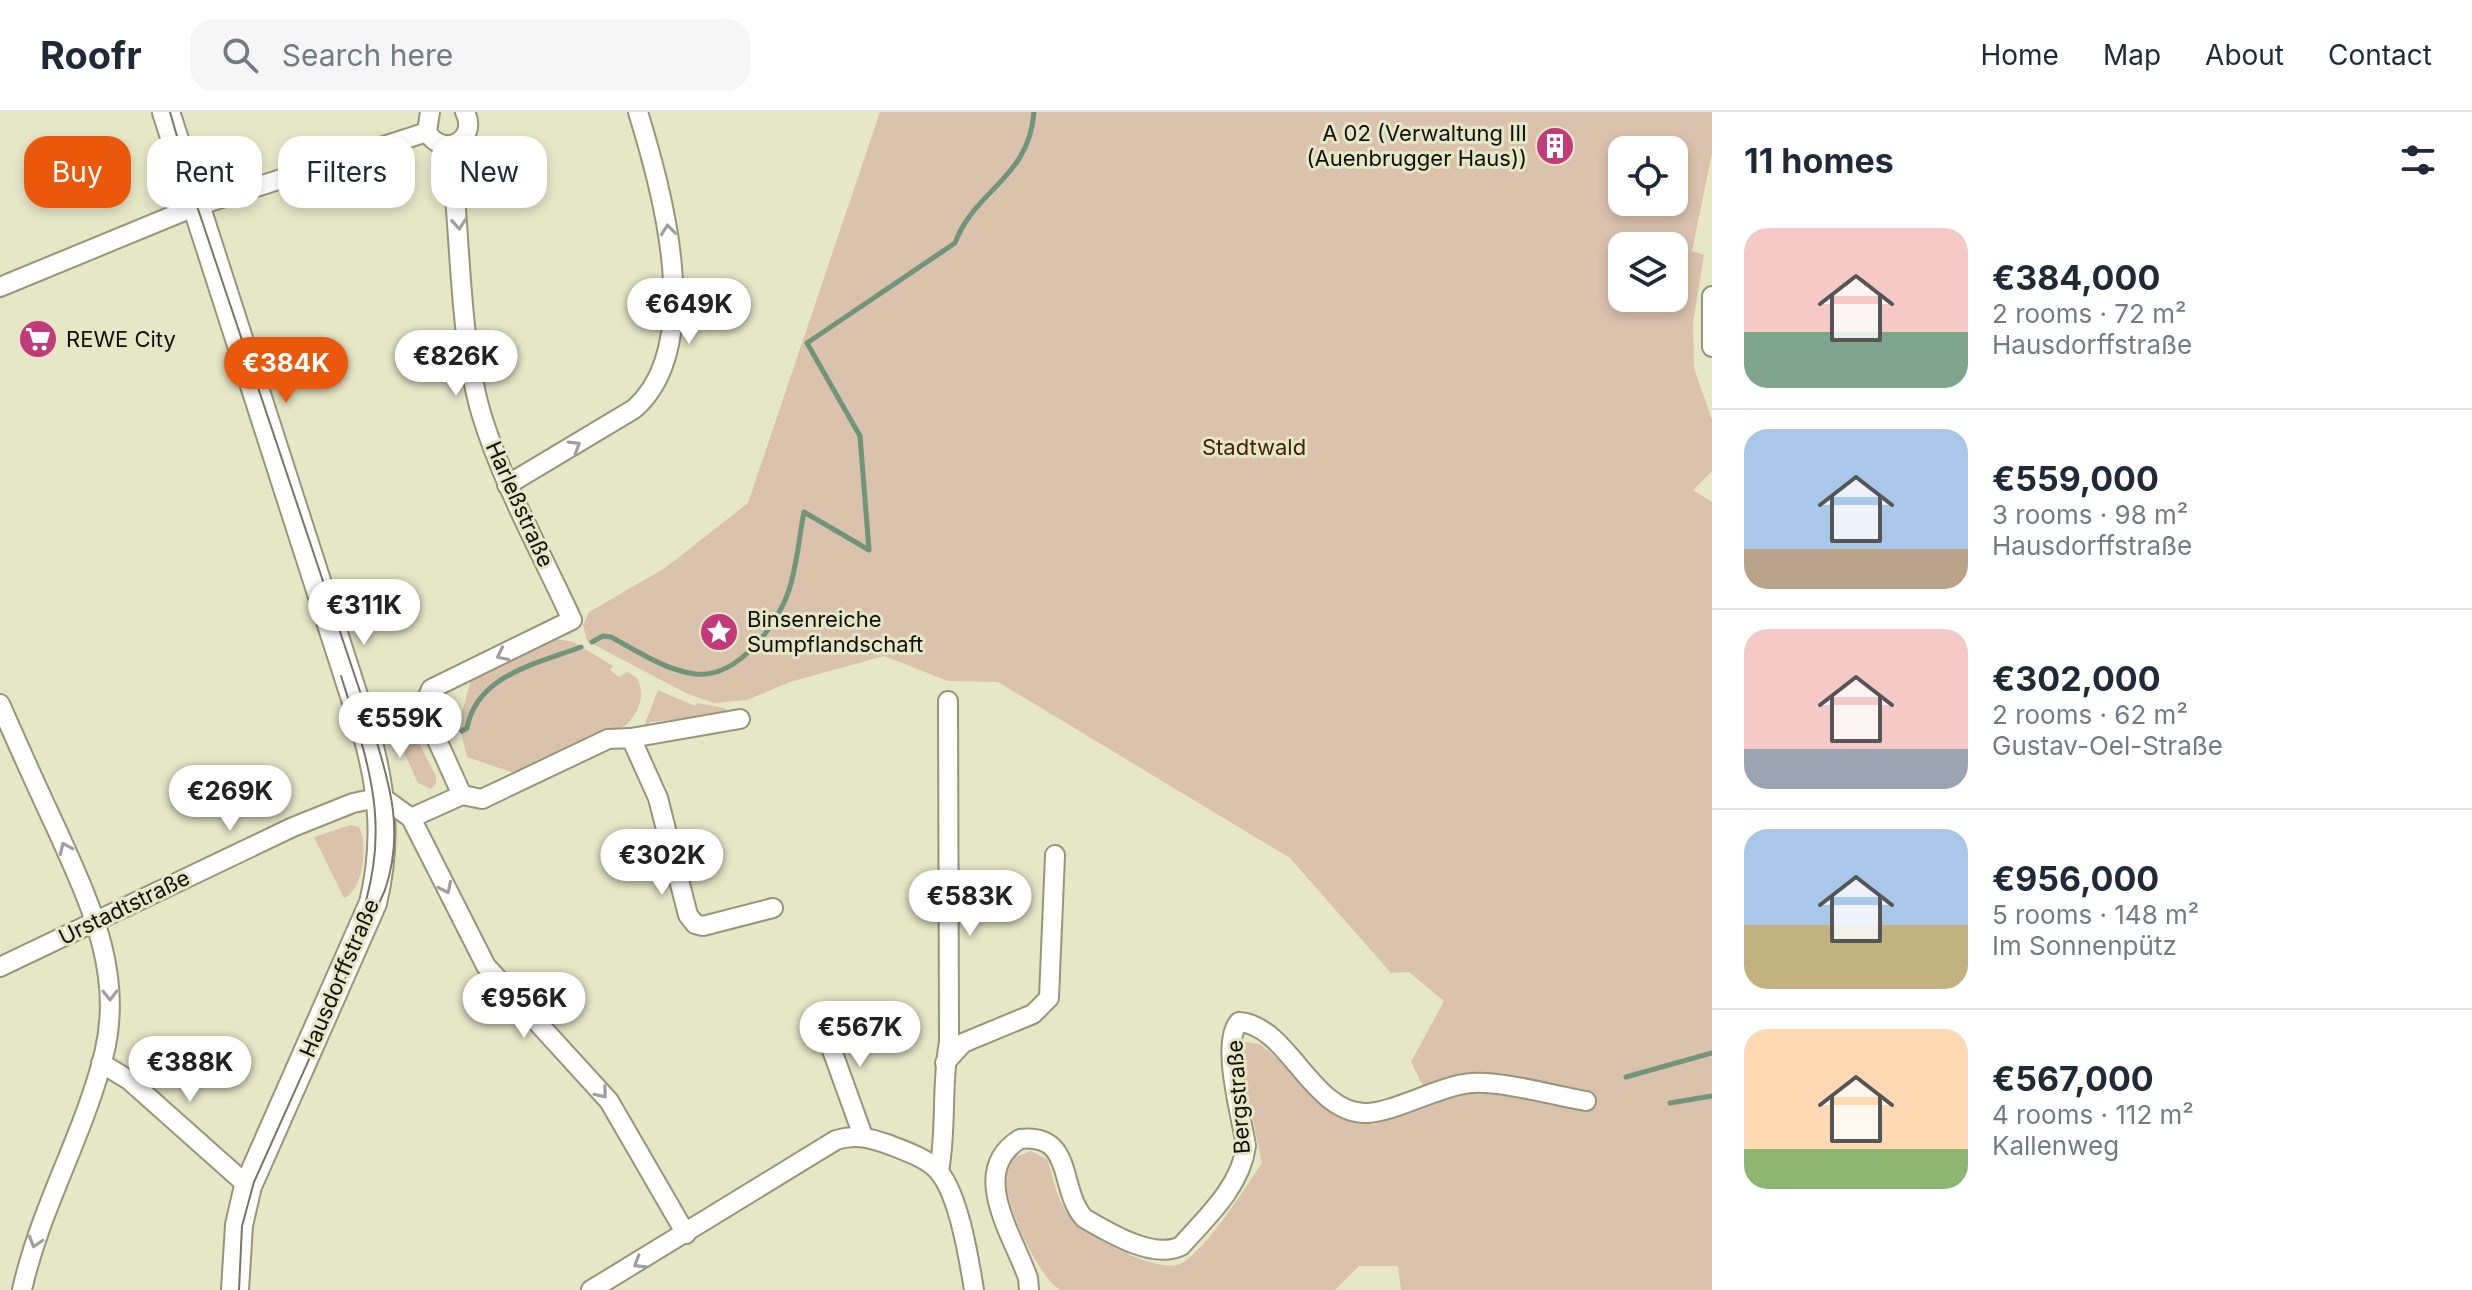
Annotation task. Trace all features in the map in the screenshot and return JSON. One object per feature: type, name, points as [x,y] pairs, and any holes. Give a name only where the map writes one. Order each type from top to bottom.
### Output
[{"type":"main road","name":"Hausdorffstraße","points":[[166,112],[173,136]]},
{"type":"main road","name":"Hausdorffstraße","points":[[194,208],[367,736],[382,797],[382,856],[373,903],[248,1186],[239,1225],[235,1290]]},
{"type":"street","points":[[430,112],[427,132],[431,138]]},
{"type":"street","points":[[507,485],[634,409],[649,396],[659,380],[671,327],[669,231],[662,192],[638,112]]},
{"type":"street","points":[[465,136],[471,113]]},
{"type":"street","points":[[262,185],[427,132]]},
{"type":"street","points":[[0,287],[192,208]]},
{"type":"street","name":"Harleßstraße","points":[[423,709],[431,689],[572,620],[507,485],[475,385],[456,208]]},
{"type":"street","points":[[1712,296],[1712,347]]},
{"type":"street","points":[[948,701],[949,1042],[945,1063],[944,1142],[939,1171],[960,1221],[974,1290]]},
{"type":"street","points":[[0,704],[96,919],[107,958],[111,1003],[101,1063],[51,1196],[22,1290]]},
{"type":"street","points":[[367,736],[423,709],[462,795]]},
{"type":"street","points":[[411,818],[462,795],[482,799],[608,739],[740,719]]},
{"type":"street","points":[[629,738],[658,798],[688,915],[695,924],[703,926],[773,908]]},
{"type":"street","points":[[382,797],[411,818],[486,966],[609,1101],[686,1234]]},
{"type":"street","name":"Urstadtstraße","points":[[0,967],[304,822],[353,803],[382,797]]},
{"type":"street","points":[[945,1063],[963,1043],[1033,1014],[1049,998],[1055,855]]},
{"type":"street","points":[[820,1017],[863,1136]]},
{"type":"street","name":"Bergstraße","points":[[1029,1290],[1028,1278],[993,1180],[998,1158],[1020,1139],[1041,1139],[1051,1143],[1058,1152],[1077,1210],[1084,1218],[1142,1245],[1174,1250],[1181,1246],[1228,1191],[1245,1161],[1246,1146],[1231,1047],[1233,1029],[1239,1022],[1250,1023],[1264,1031],[1332,1100],[1365,1113],[1473,1082],[1586,1101]]},
{"type":"street","points":[[101,1063],[129,1080],[248,1186]]},
{"type":"street","points":[[591,1290],[836,1140],[863,1136],[919,1158],[939,1171]]},
{"type":"green space","name":"Stadtwald","points":[[880,112],[1712,112],[1712,153],[1692,251],[1704,255],[1693,323],[1694,368],[1712,420],[1712,471],[1693,490],[1712,502],[1712,1290],[1401,1290],[1398,1266],[1359,1266],[1335,1290],[1060,1290],[1041,1269],[1016,1220],[1004,1173],[1013,1158],[1031,1151],[1048,1160],[1062,1204],[1070,1217],[1090,1234],[1139,1259],[1170,1266],[1180,1264],[1201,1247],[1262,1163],[1240,1059],[1245,1042],[1260,1044],[1335,1108],[1373,1125],[1431,1102],[1411,1062],[1444,1001],[1409,972],[1391,973],[1290,858],[998,682],[948,681],[884,656],[790,682],[747,700],[714,703],[686,693],[587,641],[583,625],[589,612],[665,568],[748,503]]},
{"type":"green space","points":[[551,638],[574,642],[613,666],[610,670],[619,677],[627,672],[637,678],[641,697],[634,715],[625,726],[535,761],[534,767],[514,773],[467,757],[459,724],[471,679]]},
{"type":"green space","points":[[658,690],[695,706],[697,703],[725,708],[727,714],[650,722],[643,729]]},
{"type":"green space","points":[[408,740],[419,743],[436,776],[436,784],[431,789],[418,783],[404,752]]},
{"type":"green space","points":[[350,825],[359,827],[363,855],[356,886],[344,898],[314,837]]},
{"type":"waterway","points":[[592,642],[603,636],[611,637],[673,668],[695,674],[711,673],[740,659],[775,619],[792,581],[804,512],[869,550],[860,436],[807,343],[955,243],[975,209],[1012,169],[1022,153],[1030,135],[1034,112]]},
{"type":"waterway","points":[[462,731],[467,728],[473,710],[483,695],[496,684],[528,666],[581,647]]},
{"type":"waterway","points":[[1626,1077],[1712,1053]]},
{"type":"waterway","points":[[1670,1103],[1712,1096]]},
{"type":"tram line","points":[[170,112],[197,206],[374,733],[386,772],[393,811],[394,849],[385,890],[254,1182],[242,1226],[239,1290]]},
{"type":"tram line","points":[[341,676],[369,773],[376,832],[374,863],[356,932]]},
{"type":"place","name":"A 02 (Verwaltung III (Auenbrugger Haus))","points":[[1555,146]]},
{"type":"place","name":"REWE City","points":[[38,339]]},
{"type":"place","name":"Binsenreiche Sumpflandschaft","points":[[719,632]]}]
